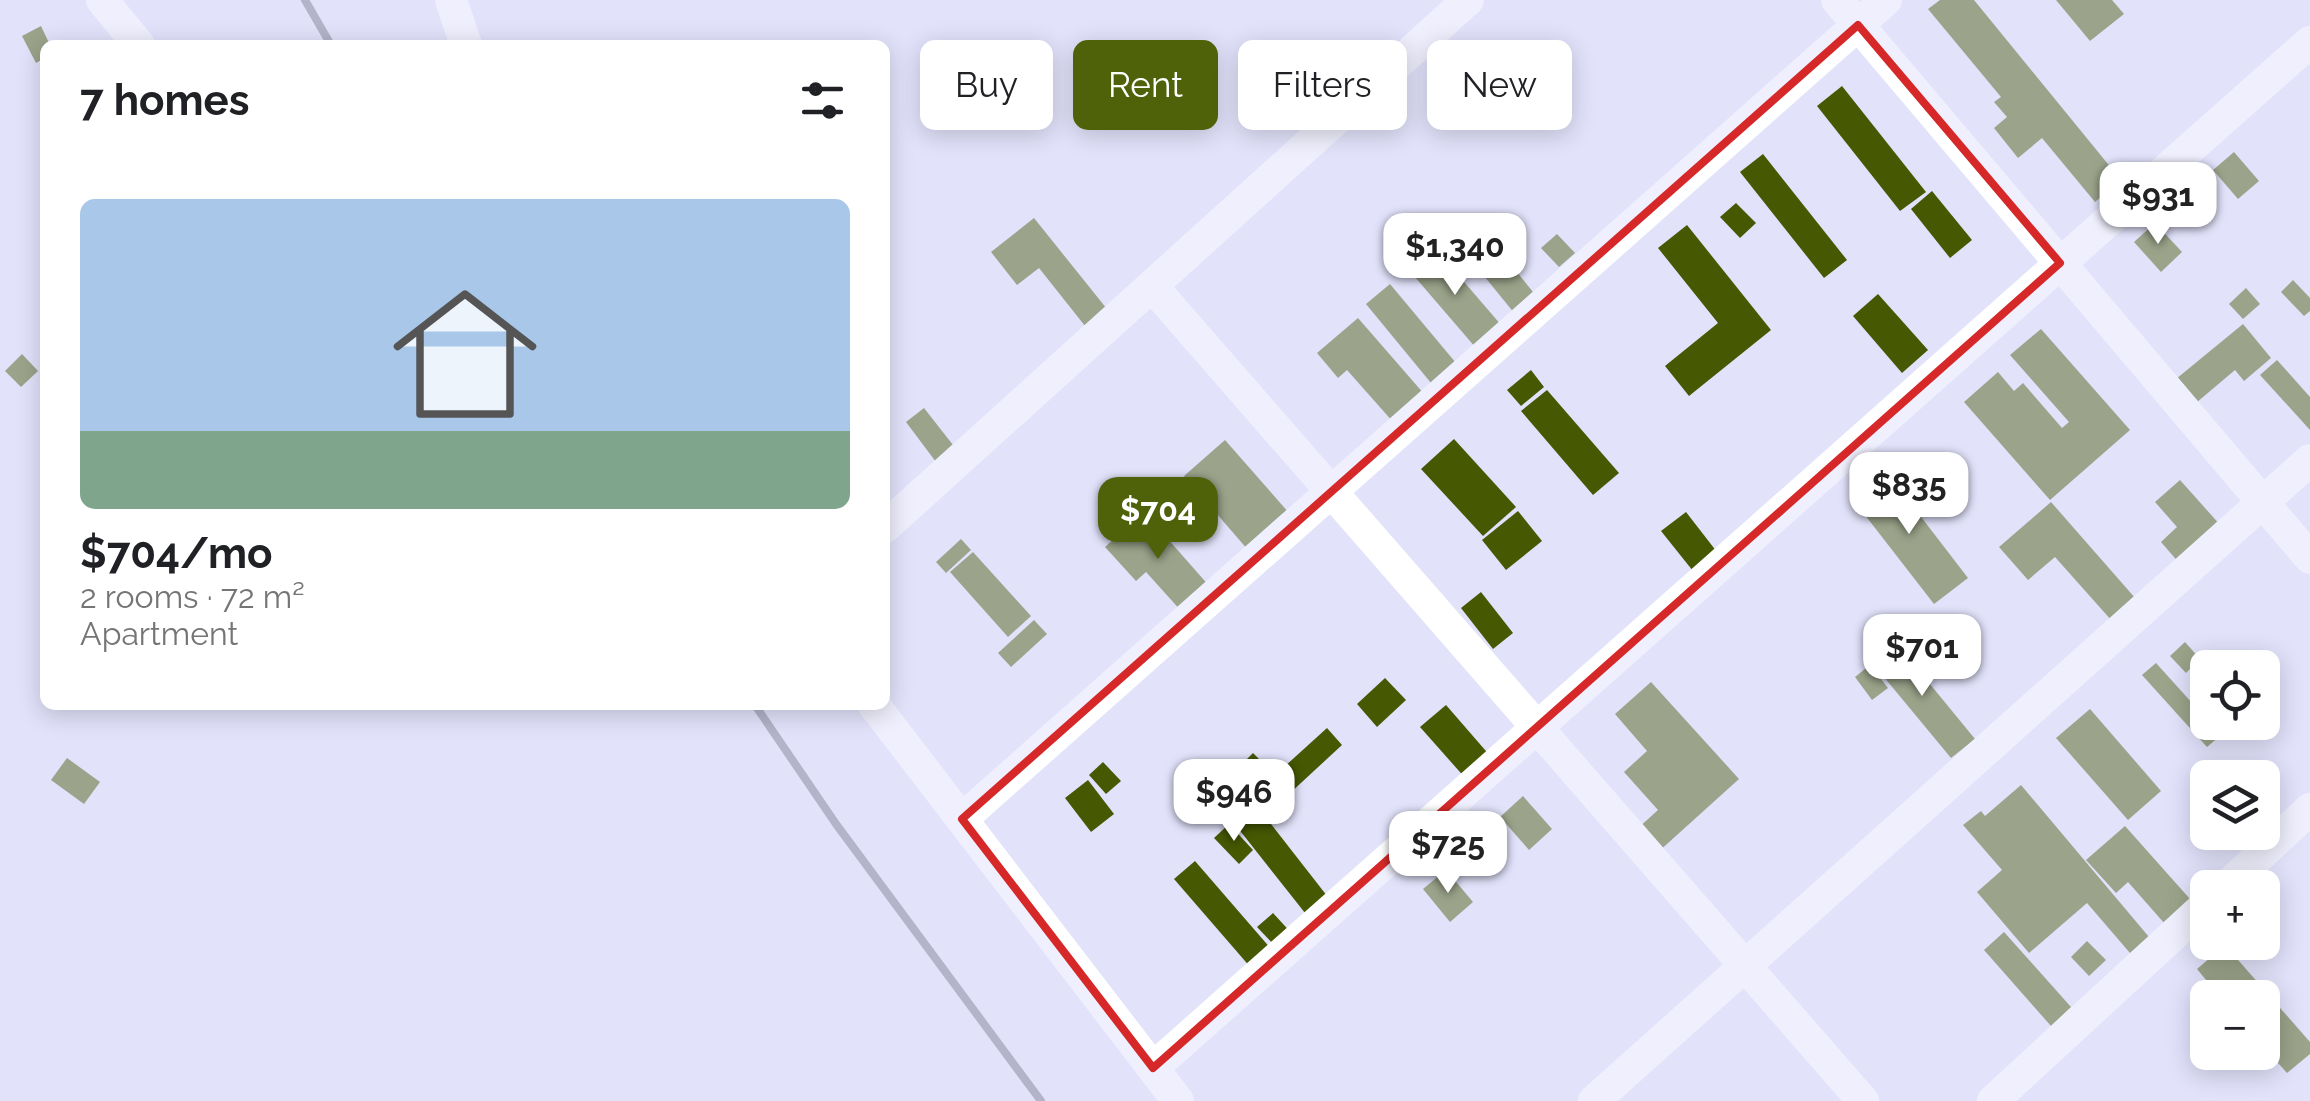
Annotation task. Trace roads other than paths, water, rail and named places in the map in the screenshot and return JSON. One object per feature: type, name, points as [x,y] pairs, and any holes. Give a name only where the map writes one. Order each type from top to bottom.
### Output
[{"type":"street","points":[[102,0],[134,40]]},
{"type":"street","points":[[451,0],[464,40]]},
{"type":"street","points":[[890,522],[1468,0]]},
{"type":"street","points":[[962,819],[1332,492],[1848,12],[1886,0]]},
{"type":"street","points":[[1848,12],[2310,558]]},
{"type":"street","points":[[1153,1068],[2310,42]]},
{"type":"street","points":[[1152,286],[1863,1101]]},
{"type":"street","points":[[1594,1101],[2310,460]]},
{"type":"street","points":[[878,710],[1178,1101]]},
{"type":"street","points":[[2244,870],[2310,809]]},
{"type":"street","points":[[1993,1101],[2190,920]]},
{"type":"railway","points":[[305,0],[328,40]]},
{"type":"railway","points":[[758,710],[836,824],[1041,1101]]}]
